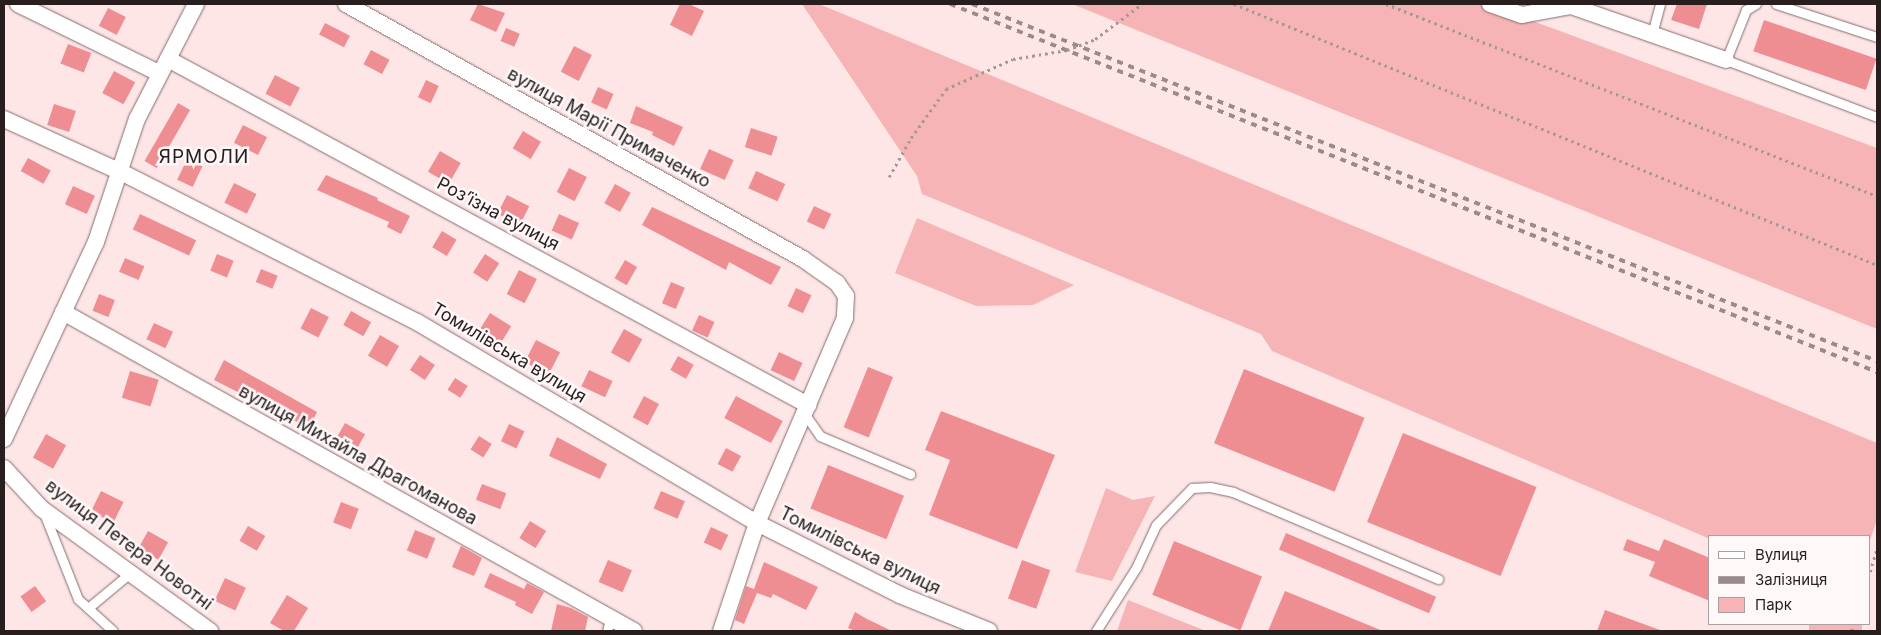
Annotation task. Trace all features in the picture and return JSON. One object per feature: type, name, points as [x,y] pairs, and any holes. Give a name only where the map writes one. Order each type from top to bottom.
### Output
[{"type":"street","points":[[18,4],[159,73]]},
{"type":"street","points":[[4,439],[96,242],[121,172],[137,119],[196,4]]},
{"type":"street","name":"вулиця Марії Примаченко","points":[[346,4],[803,259],[837,283],[846,296],[845,318],[806,409]]},
{"type":"street","points":[[1490,4],[1522,15],[1572,5],[1726,60]]},
{"type":"street","name":"Розʼїзна вулиця","points":[[168,59],[806,409]]},
{"type":"street","name":"Томилівська вулиця","points":[[4,118],[121,172],[417,322],[757,523],[900,595],[989,631]]},
{"type":"street","name":"вулиця Михайла Драгоманова","points":[[63,312],[609,625],[634,631]]},
{"type":"street","points":[[721,631],[757,523],[806,409]]},
{"type":"street","name":"вулиця Петера Новотні","points":[[4,468],[42,508],[129,574],[210,631]]},
{"type":"lane","points":[[1652,34],[1660,4]]},
{"type":"lane","points":[[1756,4],[1746,10],[1726,60],[1877,117]]},
{"type":"lane","points":[[1776,4],[1877,37]]},
{"type":"lane","points":[[806,409],[820,436],[910,474]]},
{"type":"lane","points":[[1096,631],[1136,568],[1156,525],[1192,488],[1210,487],[1234,492],[1438,579]]},
{"type":"lane","points":[[42,508],[78,599],[113,631]]},
{"type":"lane","points":[[88,608],[129,574]]},
{"type":"path","points":[[890,177],[911,138],[946,89],[1012,59],[1067,50],[1095,39],[1142,4]]},
{"type":"path","points":[[1234,4],[1877,264]]},
{"type":"path","points":[[1386,4],[1877,196]]},
{"type":"path","points":[[1871,568],[1877,547]]},
{"type":"green space","points":[[802,4],[819,4],[1877,443],[1877,520],[1871,537],[1871,535],[1708,535],[1708,538],[1272,351],[1261,334],[922,194],[917,176]]},
{"type":"green space","points":[[1072,4],[1487,4],[1877,148],[1877,329]]},
{"type":"green space","points":[[917,218],[1074,285],[1033,305],[976,306],[895,273]]},
{"type":"green space","points":[[1106,488],[1133,500],[1155,496],[1112,581],[1075,572]]},
{"type":"green space","points":[[1128,600],[1206,631],[1117,631]]},
{"type":"green space","points":[[1809,625],[1862,625],[1862,631],[1809,631]]},
{"type":"building","points":[[478,4],[505,13],[496,32],[470,20]]},
{"type":"building","points":[[680,4],[689,4],[704,11],[692,36],[670,25]]},
{"type":"building","points":[[1677,4],[1707,4],[1699,29],[1671,20]]},
{"type":"building","points":[[108,8],[126,17],[117,35],[99,26]]},
{"type":"building","points":[[1764,20],[1877,59],[1866,90],[1753,51]]},
{"type":"building","points":[[325,23],[350,36],[344,47],[319,35]]},
{"type":"building","points":[[506,28],[520,34],[514,47],[501,41]]},
{"type":"building","points":[[68,44],[91,53],[84,73],[60,64]]},
{"type":"building","points":[[574,46],[592,55],[579,81],[561,72]]},
{"type":"building","points":[[371,50],[390,60],[382,74],[363,64]]},
{"type":"building","points":[[114,71],[135,82],[123,104],[102,93]]},
{"type":"building","points":[[275,75],[300,88],[290,106],[265,94]]},
{"type":"building","points":[[426,80],[439,86],[431,103],[418,97]]},
{"type":"building","points":[[598,87],[614,94],[607,109],[591,103]]},
{"type":"building","points":[[178,103],[190,110],[157,168],[144,161]]},
{"type":"building","points":[[54,104],[76,111],[69,132],[47,125]]},
{"type":"building","points":[[636,106],[683,127],[674,146],[652,135],[653,132],[630,123]]},
{"type":"building","points":[[243,125],[267,137],[258,155],[234,143]]},
{"type":"building","points":[[751,128],[778,137],[771,156],[745,147]]},
{"type":"building","points":[[523,131],[541,142],[531,159],[513,148]]},
{"type":"building","points":[[709,149],[734,160],[725,180],[700,169]]},
{"type":"building","points":[[440,151],[461,163],[449,184],[428,172]]},
{"type":"building","points":[[28,158],[51,171],[43,184],[21,171]]},
{"type":"building","points":[[187,159],[202,166],[193,187],[177,180]]},
{"type":"building","points":[[569,168],[587,177],[575,201],[557,192]]},
{"type":"building","points":[[756,171],[785,184],[778,201],[748,188]]},
{"type":"building","points":[[326,175],[378,198],[377,200],[410,216],[401,234],[387,227],[389,222],[317,190]]},
{"type":"building","points":[[234,183],[256,194],[247,214],[224,203]]},
{"type":"building","points":[[615,184],[631,193],[620,212],[604,203]]},
{"type":"building","points":[[73,186],[95,196],[87,214],[65,204]]},
{"type":"building","points":[[507,195],[529,206],[520,225],[497,214]]},
{"type":"building","points":[[814,206],[831,214],[824,229],[807,221]]},
{"type":"building","points":[[652,207],[781,267],[771,285],[729,262],[726,270],[642,225]]},
{"type":"building","points":[[140,214],[196,240],[189,256],[133,229]]},
{"type":"building","points":[[559,214],[579,223],[572,239],[552,230]]},
{"type":"building","points":[[442,231],[457,240],[447,256],[432,247]]},
{"type":"building","points":[[217,254],[234,261],[227,277],[210,271]]},
{"type":"building","points":[[485,254],[499,263],[487,282],[473,272]]},
{"type":"building","points":[[125,258],[144,266],[138,280],[119,272]]},
{"type":"building","points":[[625,260],[637,267],[627,285],[614,278]]},
{"type":"building","points":[[261,269],[278,276],[272,289],[256,282]]},
{"type":"building","points":[[519,270],[537,279],[525,303],[507,294]]},
{"type":"building","points":[[671,282],[685,288],[676,309],[662,303]]},
{"type":"building","points":[[796,288],[811,295],[803,313],[788,306]]},
{"type":"building","points":[[99,294],[115,300],[108,317],[93,311]]},
{"type":"building","points":[[311,308],[329,317],[318,338],[301,328]]},
{"type":"building","points":[[351,311],[371,322],[363,336],[343,325]]},
{"type":"building","points":[[490,313],[511,326],[497,349],[476,336]]},
{"type":"building","points":[[699,315],[715,322],[708,337],[692,331]]},
{"type":"building","points":[[154,323],[173,332],[165,348],[146,339]]},
{"type":"building","points":[[624,329],[642,339],[629,363],[611,353]]},
{"type":"building","points":[[380,335],[399,346],[387,367],[368,356]]},
{"type":"building","points":[[536,340],[560,352],[549,375],[525,362]]},
{"type":"building","points":[[779,352],[803,363],[794,381],[771,370]]},
{"type":"building","points":[[420,355],[435,365],[425,380],[410,370]]},
{"type":"building","points":[[678,356],[694,365],[686,379],[670,370]]},
{"type":"building","points":[[224,360],[317,412],[309,428],[214,380]]},
{"type":"building","points":[[868,367],[893,377],[869,437],[844,427]]},
{"type":"building","points":[[1244,369],[1365,418],[1335,492],[1214,443]]},
{"type":"building","points":[[589,370],[613,381],[605,397],[581,386]]},
{"type":"building","points":[[130,371],[159,380],[151,407],[122,398]]},
{"type":"building","points":[[455,378],[468,386],[460,398],[448,390]]},
{"type":"building","points":[[644,396],[659,404],[648,425],[633,417]]},
{"type":"building","points":[[736,396],[783,421],[771,443],[724,418]]},
{"type":"building","points":[[941,411],[1055,455],[1017,549],[929,515],[950,460],[925,450]]},
{"type":"building","points":[[345,423],[365,434],[358,447],[338,436]]},
{"type":"building","points":[[509,424],[524,431],[516,448],[501,441]]},
{"type":"building","points":[[1403,433],[1537,487],[1501,576],[1367,522]]},
{"type":"building","points":[[46,434],[66,445],[53,469],[33,458]]},
{"type":"building","points":[[479,436],[492,444],[483,458],[471,450]]},
{"type":"building","points":[[557,437],[607,464],[600,479],[549,456]]},
{"type":"building","points":[[726,448],[741,456],[733,472],[718,464]]},
{"type":"building","points":[[828,465],[904,496],[886,539],[810,509]]},
{"type":"building","points":[[482,484],[506,493],[500,509],[476,500]]},
{"type":"building","points":[[101,491],[123,502],[113,523],[91,512]]},
{"type":"building","points":[[661,491],[685,501],[678,519],[654,508]]},
{"type":"building","points":[[341,502],[359,509],[351,529],[333,523]]},
{"type":"building","points":[[530,521],[546,531],[536,548],[519,538]]},
{"type":"building","points":[[248,526],[265,536],[257,551],[240,541]]},
{"type":"building","points":[[711,527],[728,535],[721,550],[704,542]]},
{"type":"building","points":[[415,530],[435,538],[427,559],[407,550]]},
{"type":"building","points":[[148,531],[168,542],[158,560],[138,548]]},
{"type":"building","points":[[1286,533],[1436,597],[1429,613],[1279,550]]},
{"type":"building","points":[[1627,539],[1659,551],[1664,539],[1708,557],[1708,600],[1649,576],[1655,562],[1623,550]]},
{"type":"building","points":[[1174,541],[1262,577],[1240,630],[1152,595]]},
{"type":"building","points":[[461,546],[482,558],[474,576],[452,567]]},
{"type":"building","points":[[608,560],[632,570],[623,592],[599,582]]},
{"type":"building","points":[[1022,560],[1050,570],[1036,609],[1008,599]]},
{"type":"building","points":[[764,562],[818,587],[806,610],[773,594],[771,598],[757,593],[744,624],[735,620],[746,586],[754,589]]},
{"type":"building","points":[[490,573],[524,589],[527,583],[544,592],[532,614],[515,605],[516,602],[484,587]]},
{"type":"building","points":[[225,578],[246,588],[235,610],[214,601]]},
{"type":"building","points":[[35,586],[46,601],[32,612],[20,597]]},
{"type":"building","points":[[1285,591],[1383,631],[1268,631]]},
{"type":"building","points":[[287,595],[308,608],[294,631],[284,631],[270,623]]},
{"type":"building","points":[[557,604],[571,608],[588,617],[585,631],[551,631]]},
{"type":"building","points":[[1605,610],[1660,630],[1597,631]]},
{"type":"building","points":[[855,612],[892,631],[855,631],[848,628]]},
{"type":"railway","points":[[950,4],[1877,372]]},
{"type":"railway","points":[[972,4],[1877,361]]},
{"type":"district","name":"ЯРМОЛИ","points":[[204,157]]}]
